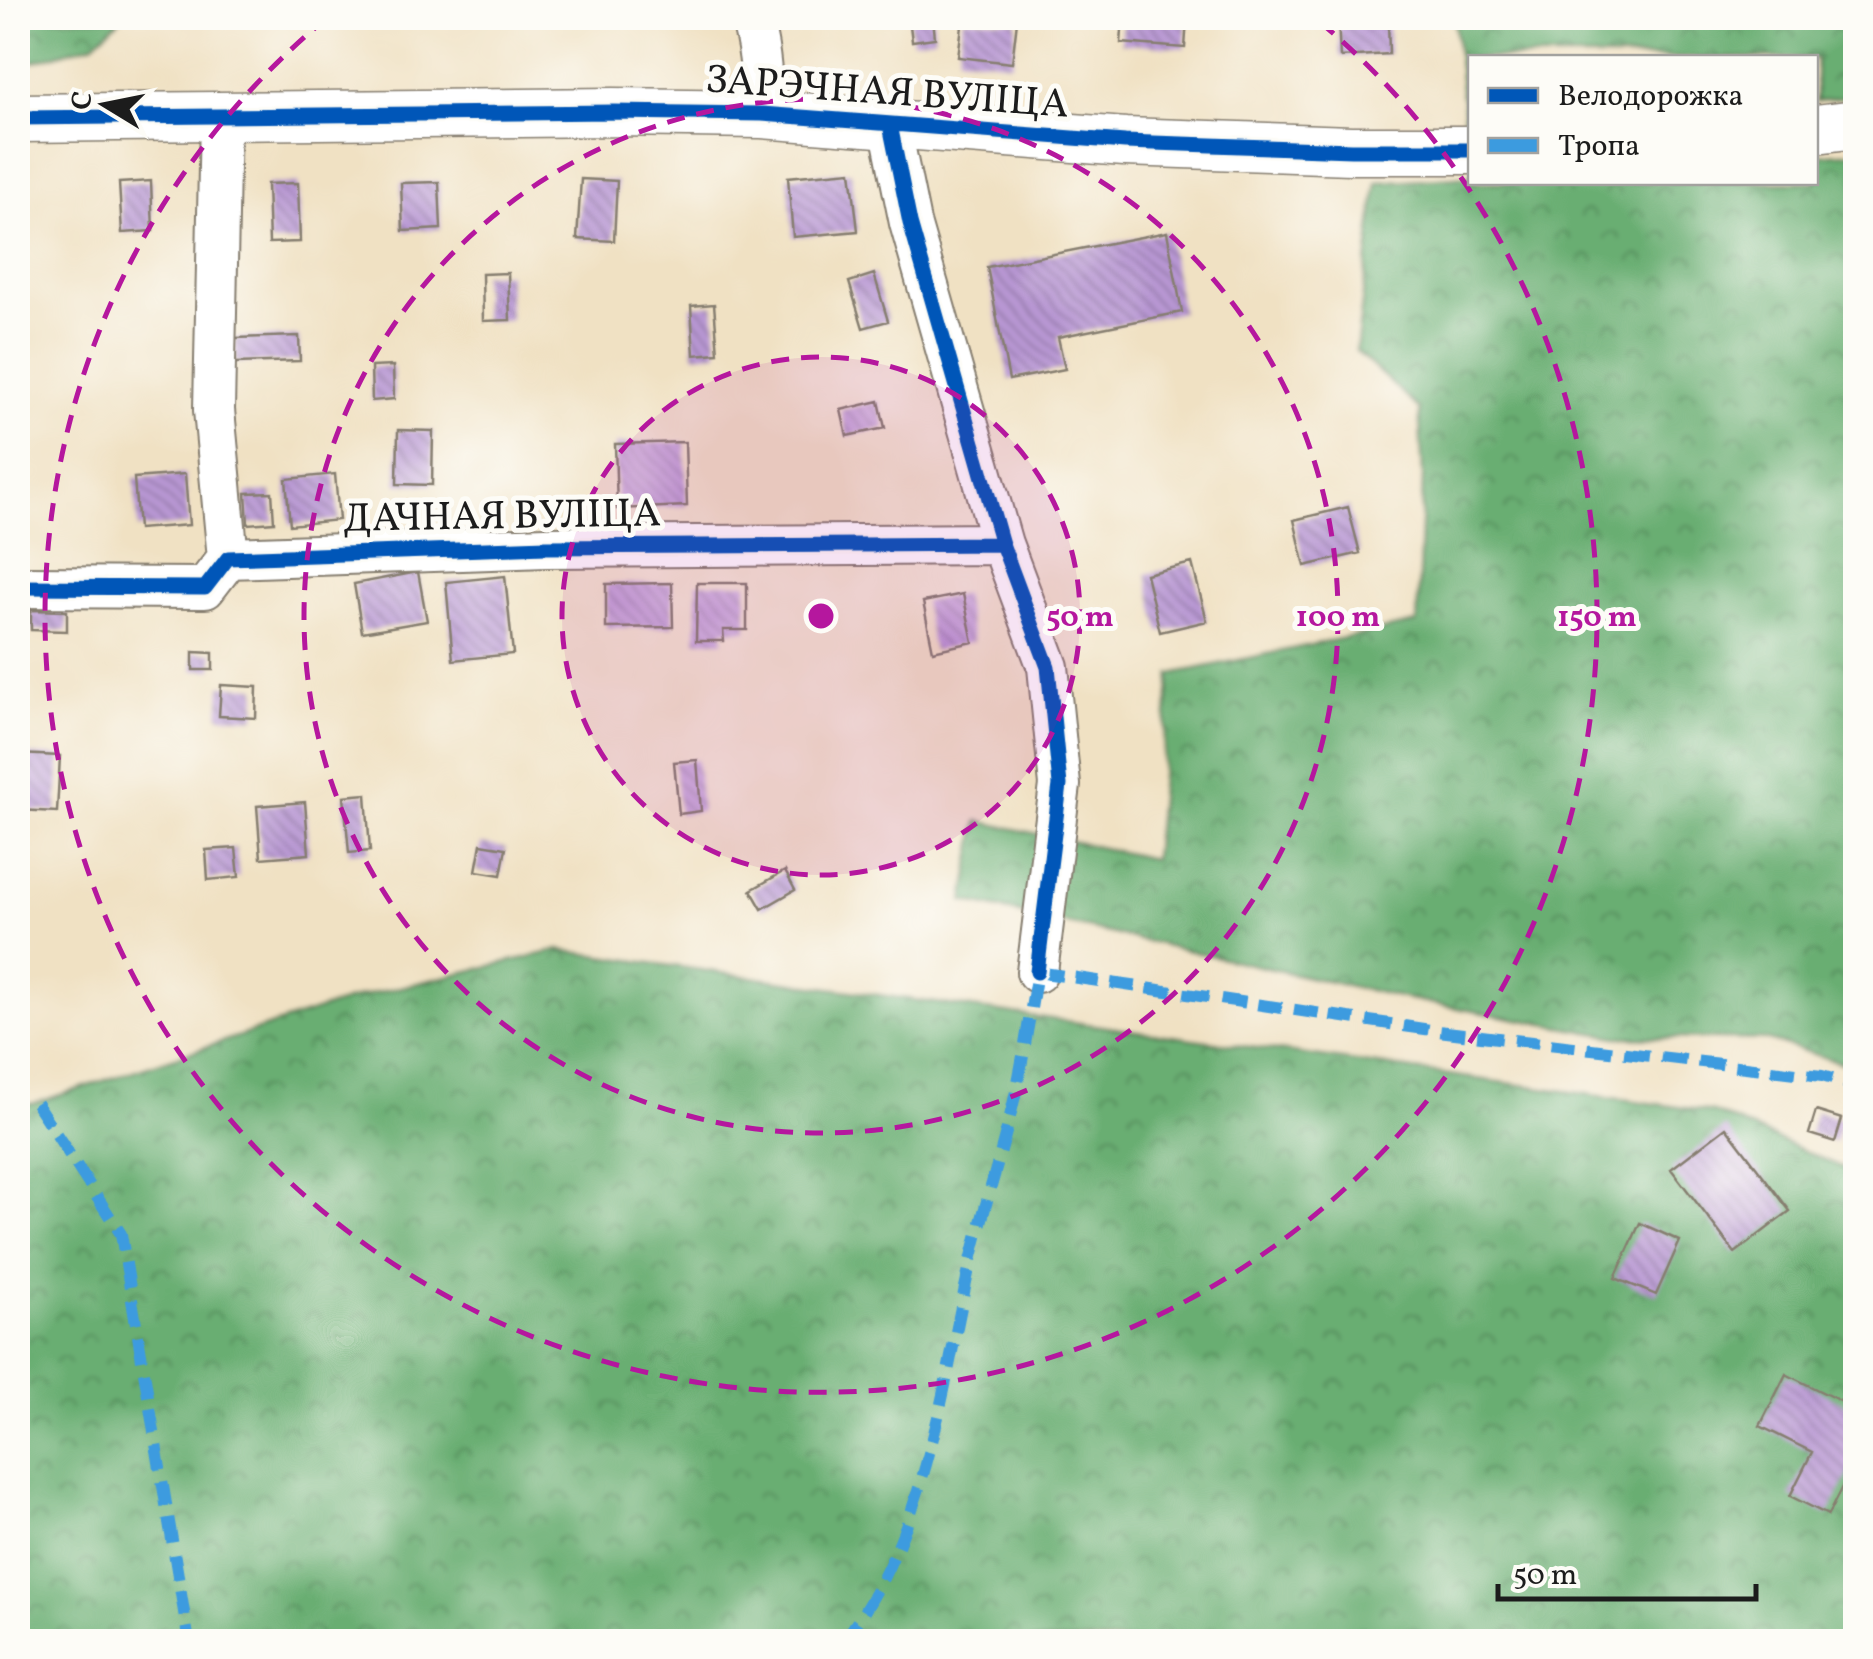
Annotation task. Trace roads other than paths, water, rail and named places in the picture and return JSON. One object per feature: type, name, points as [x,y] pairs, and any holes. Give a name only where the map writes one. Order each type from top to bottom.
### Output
[{"type":"street","points":[[751,18],[758,41],[762,114]]},
{"type":"street","name":"ЗАРЭЧНАЯ ВУЛІЦА","points":[[38,118],[762,114],[1125,142],[1468,150]]},
{"type":"street","points":[[18,587],[205,588],[228,558],[214,410],[220,118]]},
{"type":"street","points":[[1818,129],[1856,124]]},
{"type":"street","points":[[890,125],[910,223],[1002,544],[1048,668],[1060,785],[1036,972]]},
{"type":"street","name":"ДАЧНАЯ ВУЛІЦА","points":[[228,558],[546,547],[1002,544]]}]
